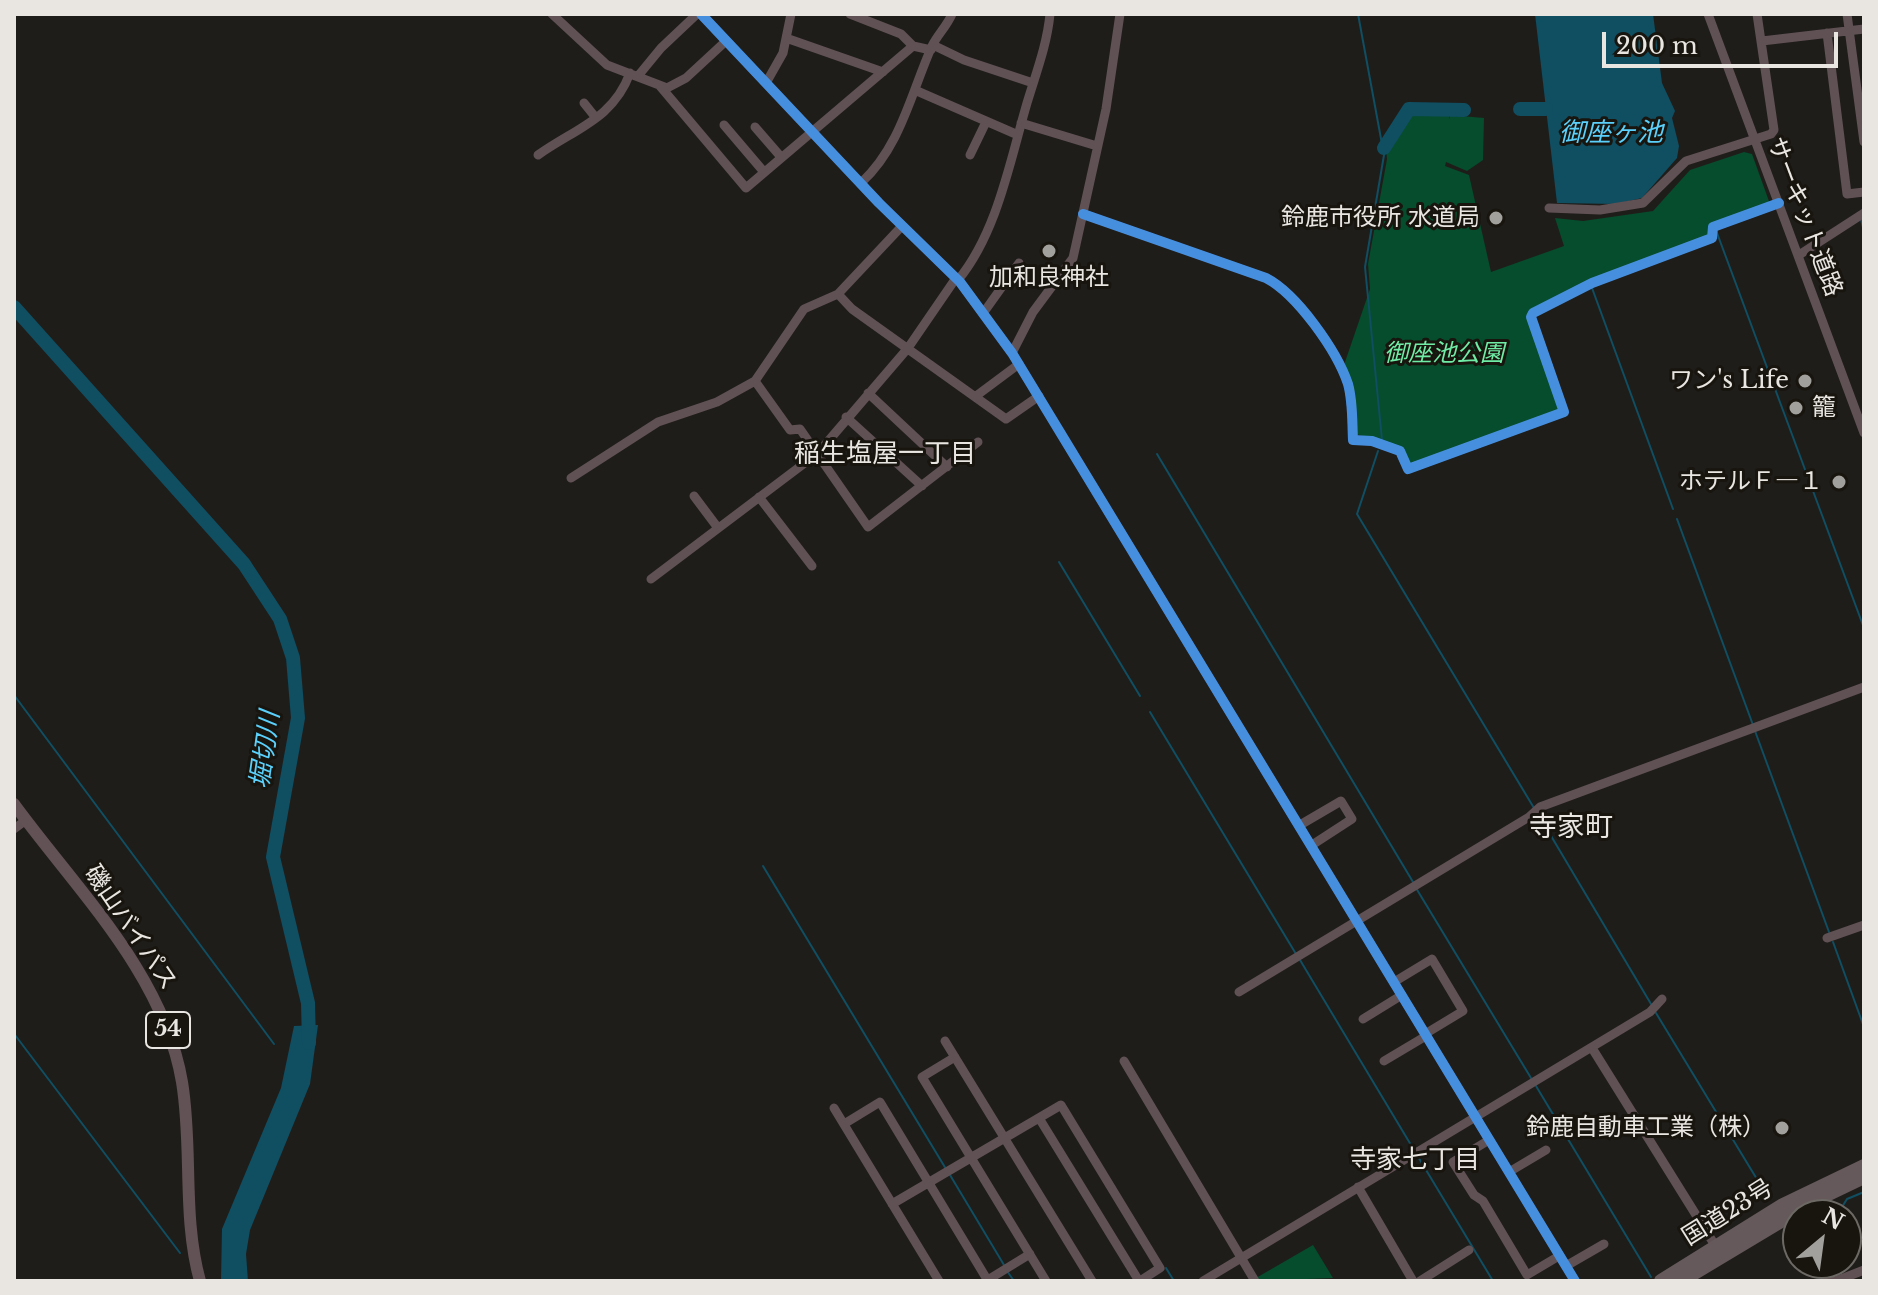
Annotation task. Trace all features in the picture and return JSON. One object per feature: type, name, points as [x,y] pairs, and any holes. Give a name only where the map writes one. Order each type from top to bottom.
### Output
[{"type":"highway","name":"国道23号","points":[[1806,1199],[1864,1166]]},
{"type":"highway","name":"国道23号","points":[[1812,1199],[1864,1177]]},
{"type":"highway","name":"国道23号","points":[[1661,1281],[1782,1212]]},
{"type":"highway","name":"国道23号","points":[[1681,1281],[1782,1213]]},
{"type":"main road","name":"磯山バイパス","points":[[14,804],[144,979],[171,1036],[185,1104],[191,1229],[200,1281]]},
{"type":"street","points":[[538,155],[603,116],[634,75],[699,14],[902,226],[957,279],[984,312],[1039,396],[1575,1281]]},
{"type":"street","points":[[766,83],[786,38],[791,14]]},
{"type":"street","points":[[850,14],[901,34],[913,46],[932,47],[1033,83]]},
{"type":"street","points":[[861,183],[884,157],[917,91],[932,47],[952,14]]},
{"type":"street","points":[[651,579],[818,453],[908,348],[957,279],[989,225],[1044,52],[1050,14]]},
{"type":"street","points":[[1012,353],[1033,312],[1073,258],[1120,14]]},
{"type":"street","name":"サーキット道路","points":[[1708,14],[1864,433]]},
{"type":"street","points":[[1549,208],[1600,210],[1643,203],[1686,161],[1753,140],[1774,130],[1757,14]]},
{"type":"street","points":[[1847,14],[1864,142]]},
{"type":"street","points":[[555,15],[597,58],[667,88],[686,78],[726,41]]},
{"type":"street","points":[[1762,41],[1864,29]]},
{"type":"street","points":[[1827,33],[1847,194],[1864,192]]},
{"type":"street","points":[[786,38],[883,72]]},
{"type":"street","points":[[660,86],[746,188],[913,46]]},
{"type":"street","points":[[917,91],[1018,135]]},
{"type":"street","points":[[584,103],[596,118]]},
{"type":"street","points":[[970,155],[986,122]]},
{"type":"street","points":[[1021,123],[1097,146]]},
{"type":"street","points":[[724,125],[764,172]]},
{"type":"street","points":[[755,127],[781,157]]},
{"type":"street","points":[[1083,214],[1266,278],[1288,291],[1345,377],[1351,402],[1353,440],[1372,441],[1400,451],[1408,469],[1564,412],[1531,317],[1533,313],[1592,283],[1712,238],[1713,227],[1779,203]]},
{"type":"street","points":[[1799,255],[1864,213]]},
{"type":"street","points":[[571,478],[658,422],[717,402],[755,381],[804,309],[838,294],[902,226]]},
{"type":"street","points":[[984,312],[993,305],[1019,263]]},
{"type":"street","points":[[838,294],[852,309],[1006,419],[1039,396]]},
{"type":"street","points":[[976,396],[1019,364]]},
{"type":"street","points":[[755,381],[790,430],[800,429],[868,527],[978,442]]},
{"type":"street","points":[[868,393],[947,467]]},
{"type":"street","points":[[846,417],[922,486]]},
{"type":"street","points":[[694,496],[718,528]]},
{"type":"street","points":[[759,497],[812,566]]},
{"type":"street","points":[[1239,992],[1535,812],[1864,687]]},
{"type":"street","points":[[1300,825],[1341,801],[1352,819],[1312,845]]},
{"type":"street","points":[[14,829],[26,820]]},
{"type":"street","points":[[1830,937],[1864,925]]},
{"type":"street","points":[[1384,1061],[1463,1011],[1432,959],[1394,982]]},
{"type":"street","points":[[1363,1019],[1402,995]]},
{"type":"street","points":[[1203,1281],[1592,1048],[1656,1006]]},
{"type":"street","points":[[945,1041],[1092,1281]]},
{"type":"street","points":[[1592,1048],[1716,1247]]},
{"type":"street","points":[[955,1057],[922,1077],[1046,1281]]},
{"type":"street","points":[[1124,1061],[1255,1281]]},
{"type":"street","points":[[844,1124],[880,1102],[987,1281],[1030,1254]]},
{"type":"street","points":[[892,1204],[1061,1105],[1160,1268],[1140,1281],[1039,1118]]},
{"type":"street","points":[[834,1108],[939,1281]]},
{"type":"street","points":[[1489,1140],[1453,1162],[1474,1195],[1483,1201],[1528,1278],[1559,1256]]},
{"type":"street","points":[[1509,1172],[1546,1150]]},
{"type":"street","points":[[1358,1187],[1413,1281]]},
{"type":"street","points":[[1566,1266],[1604,1244]]},
{"type":"street","points":[[1420,1281],[1469,1250]]},
{"type":"street","points":[[1834,1281],[1864,1270]]},
{"type":"green space","name":"御座池公園","points":[[1411,112],[1449,113],[1449,119],[1450,115],[1484,118],[1483,160],[1467,171],[1446,162],[1445,166],[1469,175],[1491,272],[1564,246],[1555,218],[1583,221],[1653,211],[1690,170],[1744,152],[1752,154],[1770,204],[1711,225],[1707,237],[1531,310],[1561,406],[1558,412],[1411,466],[1399,447],[1356,434],[1344,365],[1370,289],[1368,264],[1387,159],[1386,148]]},
{"type":"green space","points":[[1313,1245],[1333,1278],[1258,1281],[1256,1278]]},
{"type":"water","name":"御座ヶ池","points":[[1535,14],[1653,14],[1662,83],[1675,111],[1672,118],[1679,146],[1677,158],[1642,198],[1616,204],[1557,203]]},
{"type":"water","points":[[318,1025],[310,1084],[250,1230],[246,1254],[248,1281],[221,1281],[222,1229],[281,1088],[294,1026]]},
{"type":"waterway","points":[[1358,14],[1384,155],[1365,267],[1382,440]]},
{"type":"waterway","points":[[1384,148],[1409,109],[1464,110]]},
{"type":"waterway","points":[[1520,109],[1546,109]]},
{"type":"waterway","points":[[1861,219],[1864,232]]},
{"type":"waterway","points":[[1717,233],[1864,628]]},
{"type":"waterway","points":[[1592,288],[1673,509]]},
{"type":"waterway","name":"堀切川","points":[[14,307],[244,564],[280,619],[293,658],[298,718],[273,857],[308,1003],[309,1043]]},
{"type":"waterway","points":[[1378,451],[1357,514],[1534,808]]},
{"type":"waterway","points":[[1157,454],[1413,882]]},
{"type":"waterway","points":[[1677,519],[1753,725]]},
{"type":"waterway","points":[[1059,562],[1140,696]]},
{"type":"waterway","points":[[14,695],[274,1044]]},
{"type":"waterway","points":[[1150,712],[1296,954]]},
{"type":"waterway","points":[[1755,731],[1829,932]]},
{"type":"waterway","points":[[1538,814],[1651,1004]]},
{"type":"waterway","points":[[763,866],[946,1169]]},
{"type":"waterway","points":[[1416,888],[1531,1078]]},
{"type":"waterway","points":[[1833,942],[1864,1027]]},
{"type":"waterway","points":[[1300,960],[1414,1150]]},
{"type":"waterway","points":[[1656,1013],[1769,1199]]},
{"type":"waterway","points":[[15,1035],[180,1253]]},
{"type":"waterway","points":[[1536,1086],[1651,1277]]},
{"type":"waterway","points":[[1417,1155],[1493,1281]]},
{"type":"waterway","points":[[950,1175],[1004,1265]]},
{"type":"waterway","points":[[1847,1199],[1864,1192]]},
{"type":"waterway","points":[[1166,1268],[1174,1281]]},
{"type":"waterway","points":[[1007,1271],[1014,1281]]},
{"type":"cycle path","points":[[701,14],[879,203],[960,282],[1012,353],[1575,1281]]},
{"type":"cycle path","points":[[1083,214],[1266,278],[1278,286],[1303,310],[1343,371],[1351,398],[1353,440],[1372,441],[1400,451],[1408,469],[1564,412],[1531,317],[1533,313],[1592,283],[1712,238],[1713,227],[1779,203]]},
{"type":"place","name":"鈴鹿市役所 水道局","points":[[1496,218]]},
{"type":"place","name":"加和良神社","points":[[1049,251]]},
{"type":"place","name":"ワン's Life","points":[[1805,381]]},
{"type":"place","name":"籠","points":[[1796,408]]},
{"type":"place","name":"ホテルＦ―１","points":[[1839,482]]},
{"type":"place","name":"鈴鹿自動車工業（株）","points":[[1782,1128]]},
{"type":"district","name":"稲生塩屋一丁目","points":[[885,455]]},
{"type":"district","name":"寺家町","points":[[1571,828]]},
{"type":"district","name":"寺家七丁目","points":[[1415,1161]]}]
